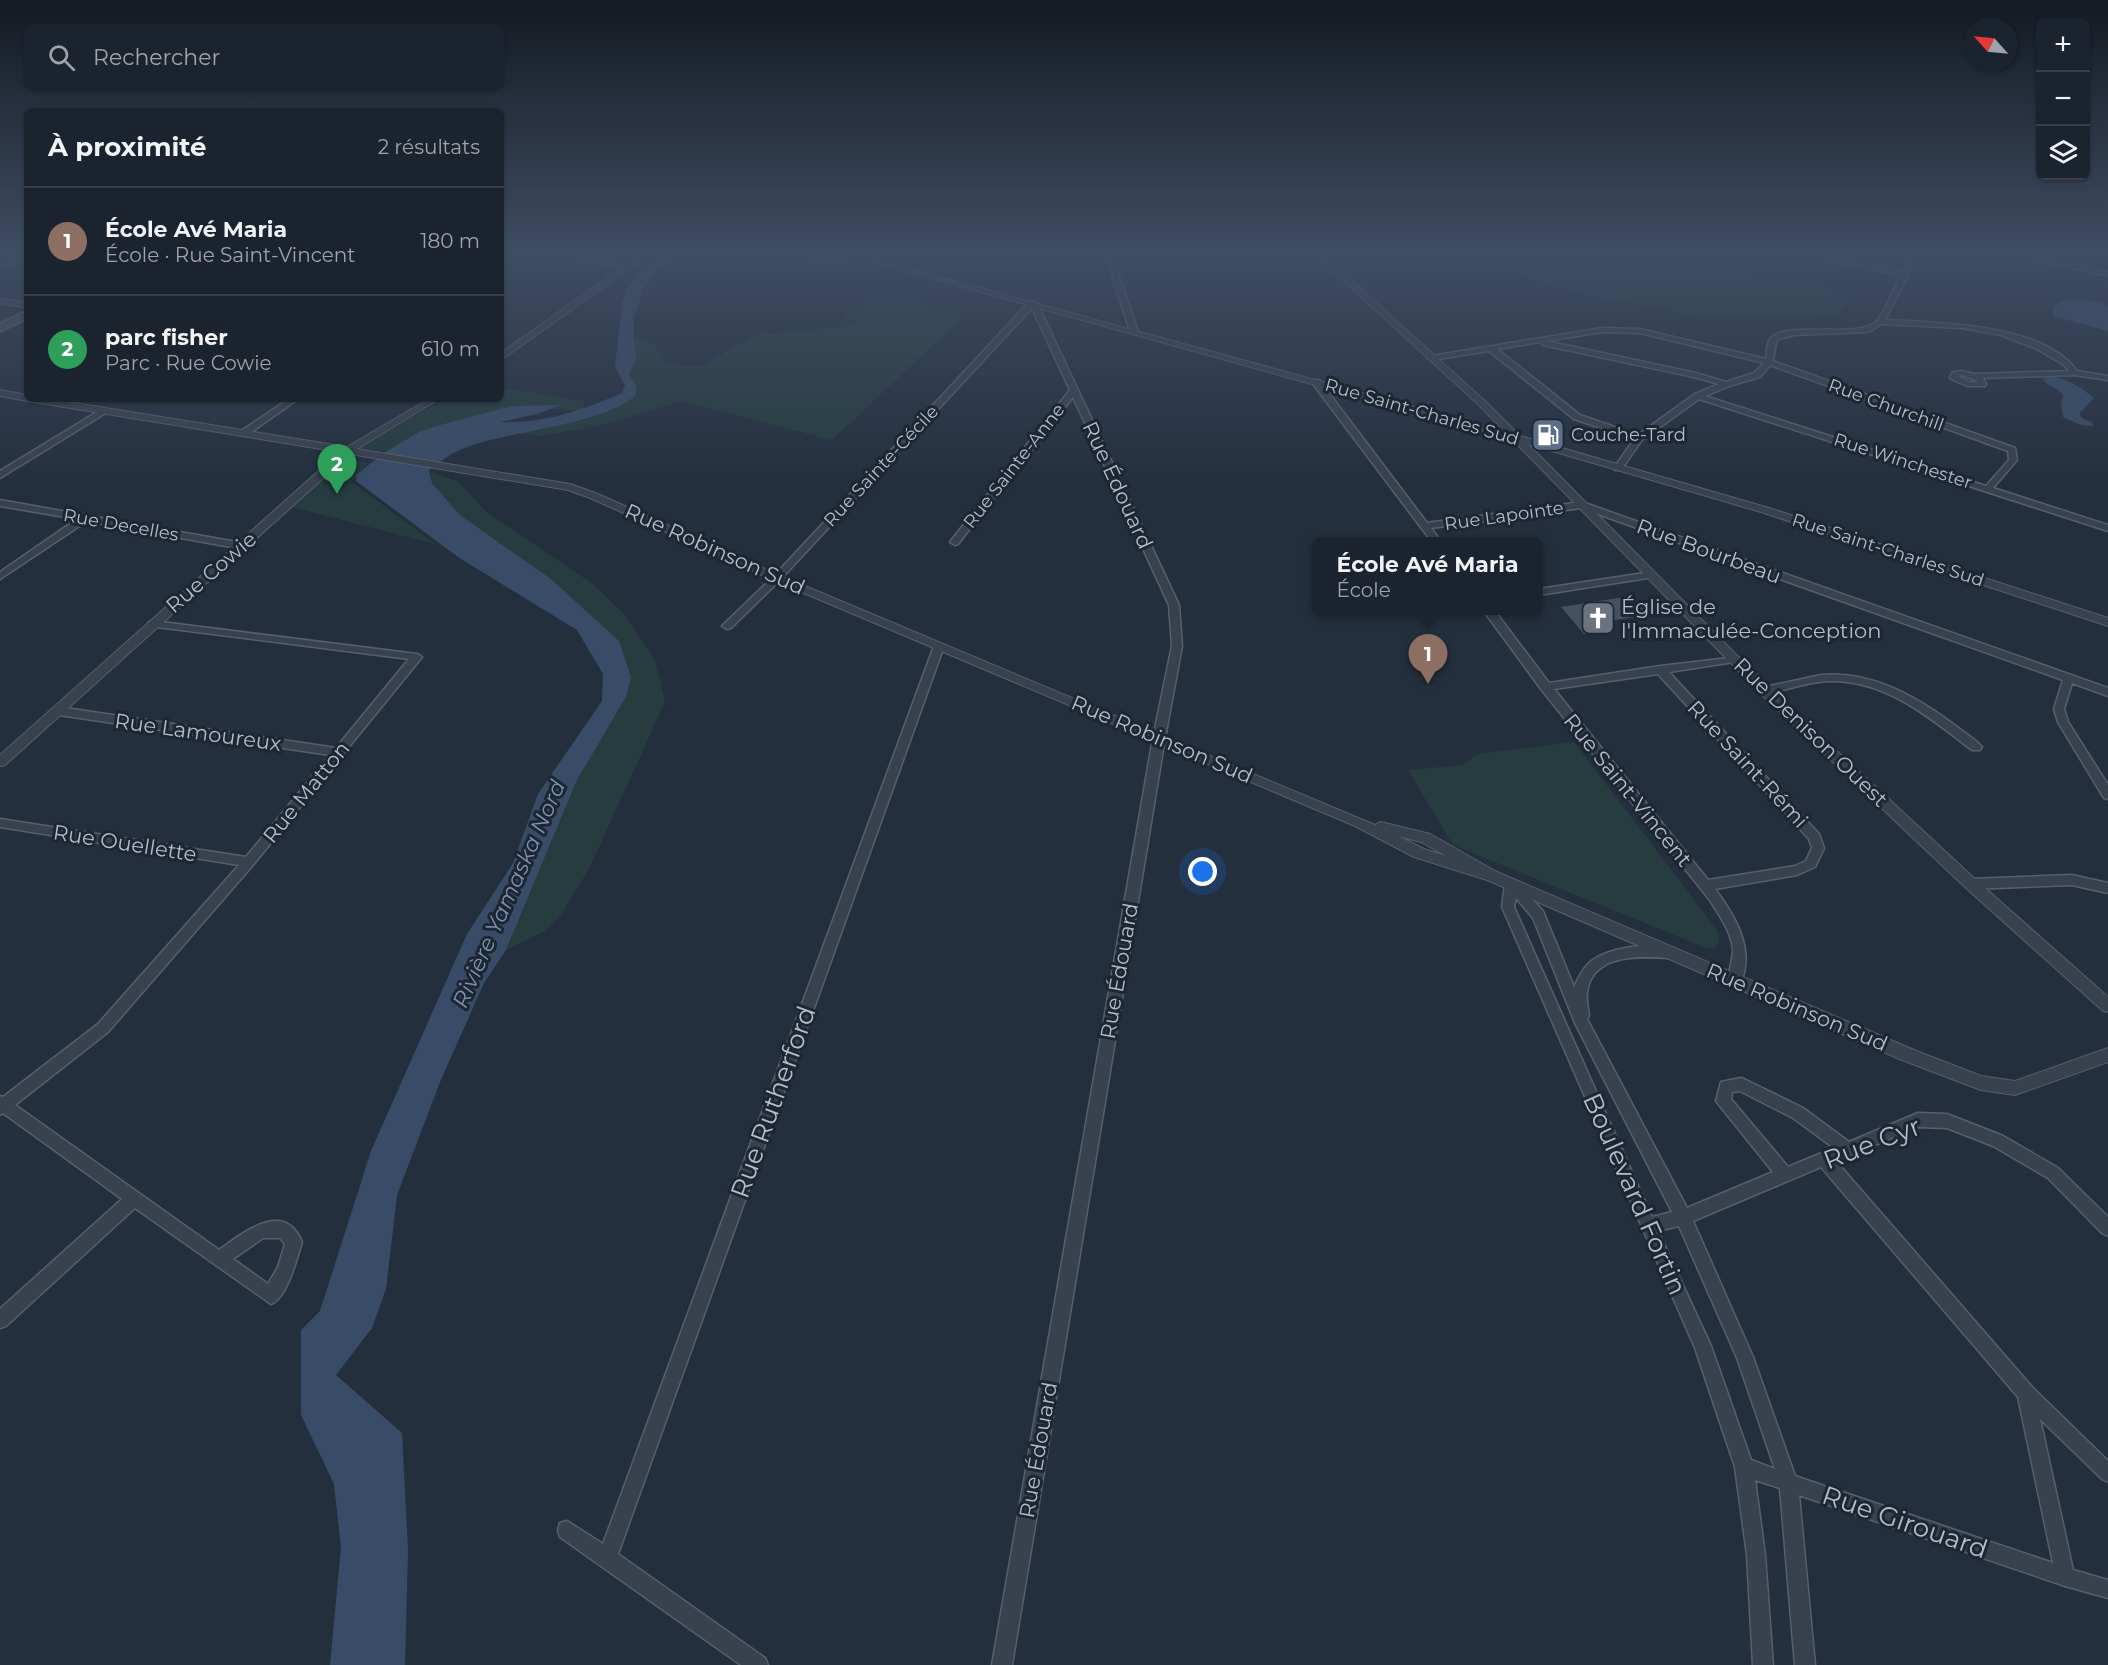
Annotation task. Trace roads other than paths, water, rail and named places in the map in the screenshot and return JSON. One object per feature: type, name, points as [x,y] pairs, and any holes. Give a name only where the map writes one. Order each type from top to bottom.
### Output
[{"type":"street","points":[[504,355],[543,328]]},
{"type":"street","name":"Rue Sainte-Cécile","points":[[727,626],[777,578],[1011,328]]},
{"type":"street","name":"Rue Édouard","points":[[1002,1665],[1159,738],[1178,646],[1174,605],[1045,328]]},
{"type":"street","name":"Rue Saint-Charles Sud","points":[[1122,328],[1765,510],[2108,622]]},
{"type":"street","name":"Rue Denison Ouest","points":[[1398,328],[1483,404],[1765,691],[1971,884],[2108,1006]]},
{"type":"street","points":[[1618,468],[1640,438],[1698,396],[1726,384],[1757,375],[1769,362],[1772,342],[1776,337],[1818,330],[1868,330],[1871,328]]},
{"type":"street","points":[[1966,328],[2003,333],[2040,347],[2067,363],[2074,373]]},
{"type":"street","name":"Rue Churchill","points":[[1431,358],[1602,330],[1624,329],[1769,362],[2012,450],[2013,460],[1989,488]]},
{"type":"street","points":[[1534,341],[1696,375],[1726,384]]},
{"type":"street","points":[[1492,349],[1577,417],[1640,438]]},
{"type":"street","points":[[1976,376],[2074,373],[2108,378]]},
{"type":"street","points":[[1316,382],[1433,537]]},
{"type":"street","name":"Rue Sainte-Anne","points":[[955,542],[1074,390]]},
{"type":"street","points":[[0,393],[24,397]]},
{"type":"street","name":"Rue Winchester","points":[[1698,396],[2108,528]]},
{"type":"street","name":"Rue Robinson Sud","points":[[52,402],[570,487],[777,578],[1360,823],[1419,854],[1512,884],[1908,1055],[1981,1083],[2015,1088],[2108,1055]]},
{"type":"street","points":[[244,433],[290,402]]},
{"type":"street","name":"Rue Cowie","points":[[0,762],[153,624],[354,451],[430,402]]},
{"type":"street","points":[[1461,422],[1484,418],[1487,413],[1483,404]]},
{"type":"street","points":[[0,475],[105,411]]},
{"type":"street","name":"Rue Decelles","points":[[0,503],[242,546]]},
{"type":"street","name":"Rue Lapointe","points":[[1425,526],[1582,505]]},
{"type":"street","name":"Rue Bourbeau","points":[[1582,505],[2108,693]]},
{"type":"street","points":[[0,576],[85,518]]},
{"type":"street","points":[[1543,591],[1651,575]]},
{"type":"street","name":"Rue Saint-Vincent","points":[[1492,615],[1545,687],[1704,886],[1730,923],[1740,955],[1735,980]]},
{"type":"street","name":"Rue Matton","points":[[1,1105],[104,1028],[249,862],[417,657],[153,624]]},
{"type":"street","name":"Rue Rutherford","points":[[606,1558],[939,646]]},
{"type":"street","points":[[1545,687],[1734,659]]},
{"type":"street","name":"Rue Saint-Rémi","points":[[1660,669],[1815,837],[1818,848],[1811,864],[1797,870],[1704,886]]},
{"type":"street","points":[[1765,691],[1827,678],[1872,682],[1903,694],[1976,747]]},
{"type":"street","points":[[2068,679],[2059,709],[2062,722],[2108,795]]},
{"type":"street","name":"Rue Lamoureux","points":[[59,711],[337,752]]},
{"type":"street","name":"Rue Ouellette","points":[[0,824],[249,862]]},
{"type":"street","points":[[1971,884],[2072,880],[2108,888]]},
{"type":"street","name":"Boulevard Fortin","points":[[1512,884],[1538,915],[1582,1023],[1683,1217],[1745,1357],[1789,1483],[1805,1665]]},
{"type":"street","name":"Boulevard Fortin","points":[[1512,884],[1508,908],[1703,1346],[1744,1467],[1756,1555],[1763,1665]]},
{"type":"street","name":"Boulevard Fortin","points":[[1582,1023],[1581,987],[1592,970],[1600,963],[1609,957],[1637,950],[1673,954]]},
{"type":"street","points":[[1786,1176],[1723,1101],[1726,1087],[1741,1084],[1798,1113],[1847,1149]]},
{"type":"street","points":[[1,1105],[271,1296],[285,1270],[294,1242],[284,1230],[261,1230],[219,1259]]},
{"type":"street","name":"Rue Cyr","points":[[1648,1226],[1683,1217],[1918,1120],[1947,1121],[1998,1141],[2053,1173],[2108,1228]]},
{"type":"street","points":[[1825,1160],[2026,1392],[2108,1473]]},
{"type":"street","points":[[0,1320],[134,1198]]},
{"type":"street","points":[[2026,1392],[2066,1576]]},
{"type":"street","name":"Rue Girouard","points":[[1744,1467],[2108,1589]]},
{"type":"street","points":[[567,1530],[758,1665]]},
{"type":"water","name":"Rivière Yamaska Nord","points":[[619,328],[633,328],[637,356],[629,375],[636,385],[636,395],[601,414],[479,443],[448,456],[429,470],[432,483],[460,515],[551,579],[619,641],[631,677],[626,697],[577,780],[506,950],[484,983],[440,1082],[397,1195],[386,1289],[372,1328],[336,1375],[402,1433],[408,1550],[405,1665],[330,1665],[341,1547],[334,1484],[301,1415],[301,1330],[320,1311],[371,1151],[467,934],[513,863],[538,794],[602,701],[603,674],[577,630],[458,557],[356,481],[356,475],[382,454],[419,432],[440,425],[512,406],[561,405],[537,414],[500,422],[532,421],[562,415],[622,393],[625,385],[615,367]]},
{"type":"water","points":[[2045,376],[2052,376],[2071,383],[2094,398],[2079,414],[2082,418],[2092,422],[2093,426],[2081,425],[2063,417],[2061,406],[2063,395],[2043,380]]},
{"type":"place","name":"Couche-Tard","points":[[1548,435]]},
{"type":"place","name":"parc fisher","points":[[337,494]]},
{"type":"place","name":"Église de l'Immaculée-Conception","points":[[1598,618]]},
{"type":"place","name":"École Avé Maria","points":[[1428,684]]}]
